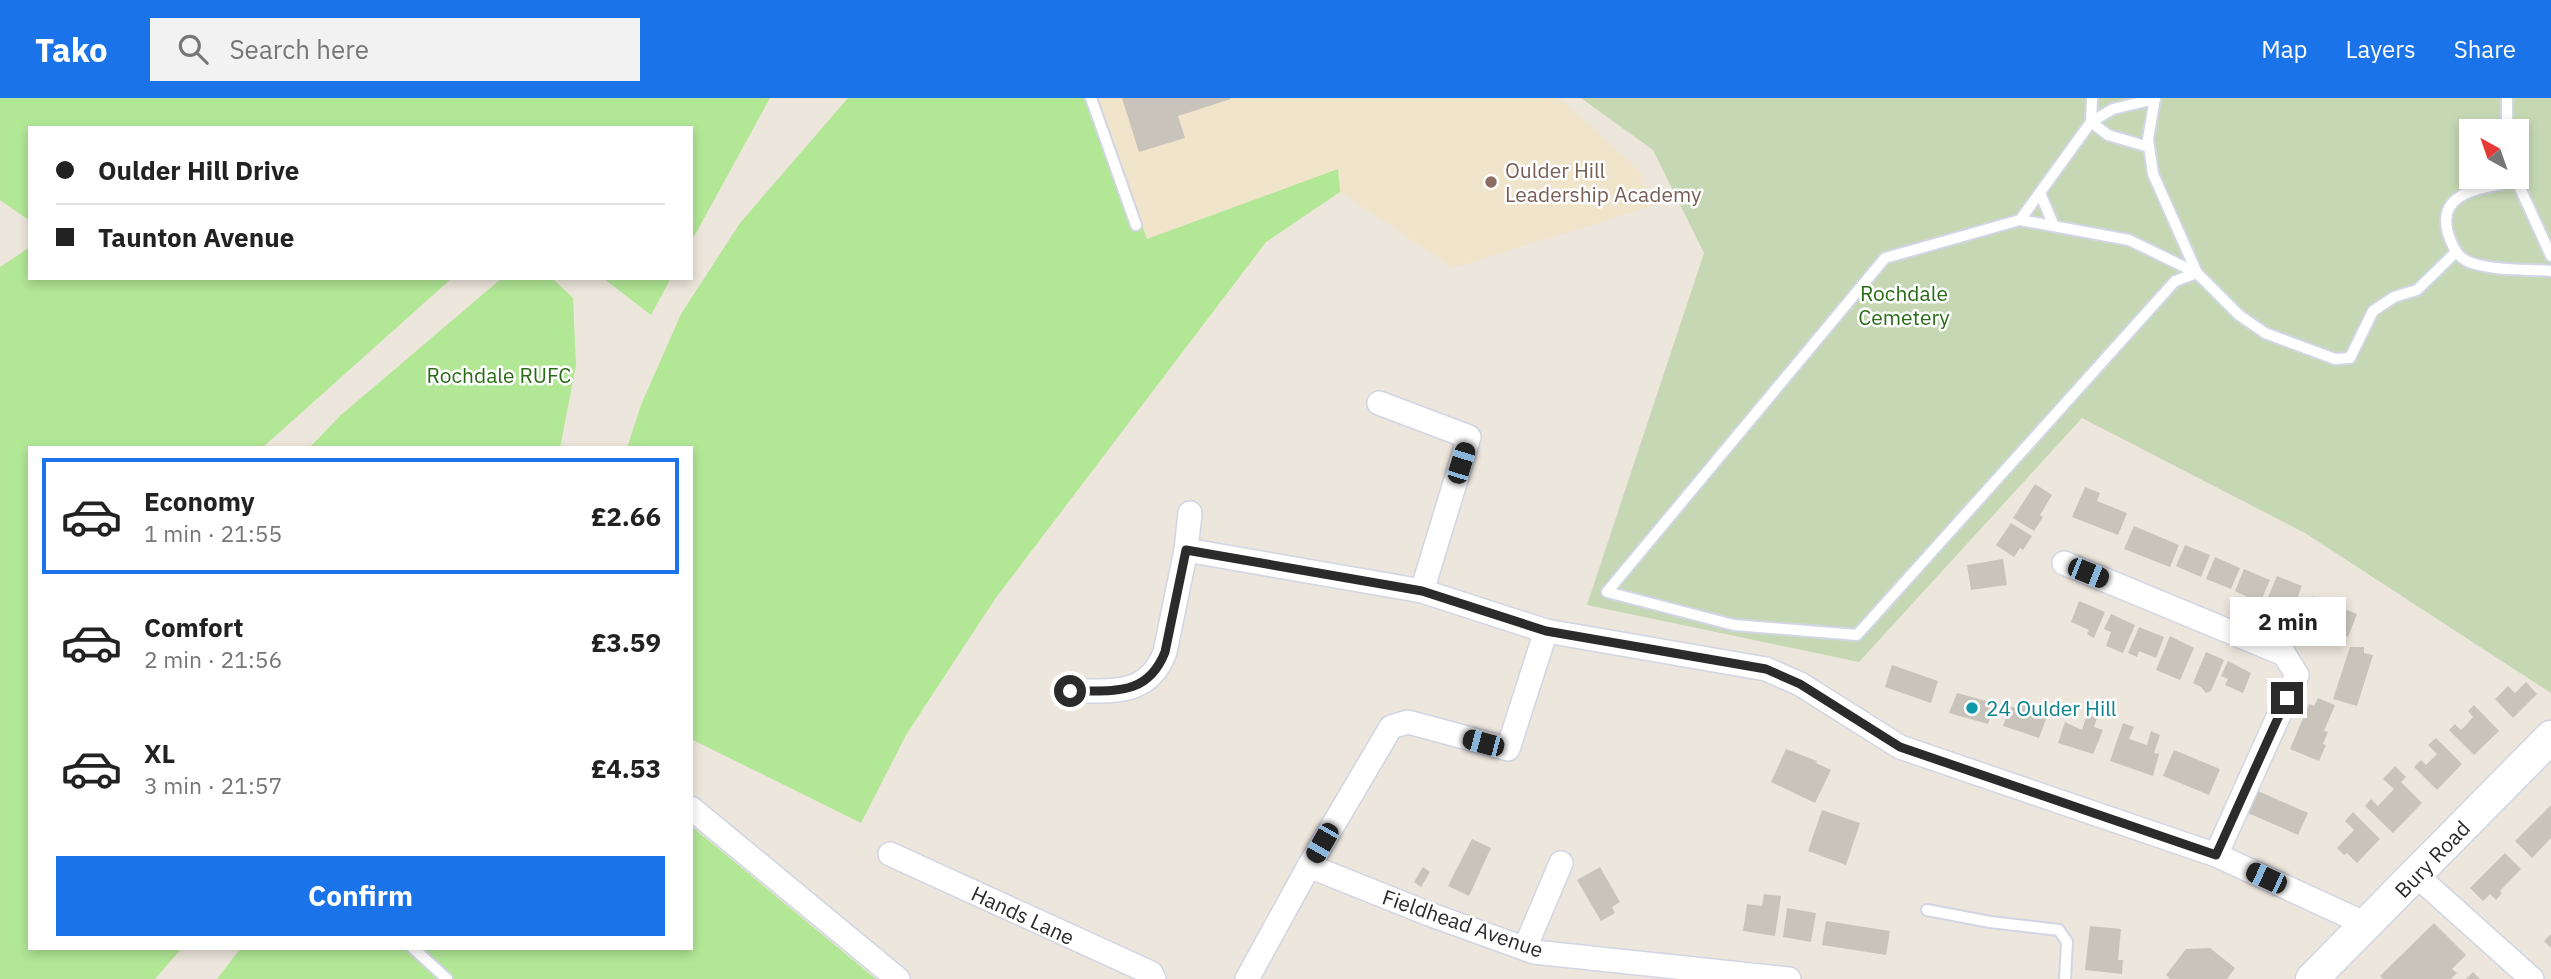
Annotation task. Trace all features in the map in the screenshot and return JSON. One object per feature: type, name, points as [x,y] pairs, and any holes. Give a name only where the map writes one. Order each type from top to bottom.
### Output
[{"type":"main road","name":"Bury Road","points":[[2312,979],[2551,737]]},
{"type":"street","points":[[1379,403],[1469,437],[1422,591]]},
{"type":"street","points":[[1070,691],[1130,688],[1150,677],[1159,666],[1165,652],[1186,550],[1190,513]]},
{"type":"street","points":[[1186,550],[1422,591],[1546,631],[1766,669],[1800,684],[1900,747],[2216,855],[2368,925]]},
{"type":"street","points":[[2064,564],[2284,654],[2297,675],[2216,855]]},
{"type":"street","points":[[1247,979],[1309,866],[1391,727],[1408,722],[1508,749],[1546,631]]},
{"type":"street","points":[[693,810],[898,979]]},
{"type":"street","name":"Hands Lane","points":[[890,854],[1151,973],[1154,979]]},
{"type":"street","points":[[1525,948],[1561,863]]},
{"type":"street","name":"Fieldhead Avenue","points":[[1309,866],[1429,914],[1534,951],[1789,979]]},
{"type":"street","points":[[2416,875],[2532,979]]},
{"type":"lane","points":[[1091,98],[1136,225]]},
{"type":"lane","points":[[2091,122],[2092,98]]},
{"type":"lane","points":[[2020,220],[2091,122],[2113,109],[2155,98],[2148,139],[2152,174],[2197,273]]},
{"type":"lane","points":[[2507,98],[2507,119]]},
{"type":"lane","points":[[2091,122],[2108,135],[2149,147]]},
{"type":"lane","points":[[2475,189],[2465,192],[2449,208],[2445,226],[2455,253],[2474,264],[2551,271]]},
{"type":"lane","points":[[2521,189],[2551,256]]},
{"type":"lane","points":[[2039,193],[2054,226]]},
{"type":"lane","points":[[2197,273],[2175,281],[1857,635],[1734,625],[1607,593],[1885,258],[2020,220],[2129,240],[2197,273],[2239,315],[2265,333],[2335,359],[2350,358],[2373,311],[2394,297],[2417,290],[2455,253]]},
{"type":"lane","points":[[1927,910],[1990,922],[2059,930],[2067,942],[2065,979]]},
{"type":"lane","points":[[415,950],[447,979]]},
{"type":"shaded area","name":"Oulder Hill Leadership Academy","points":[[1096,98],[1556,98],[1567,104],[1640,172],[1652,206],[1453,268],[1340,192],[1337,170],[1147,239]]},
{"type":"green space","points":[[0,98],[770,98],[693,238],[693,126],[28,126],[28,220],[0,200]]},
{"type":"green space","points":[[848,98],[1096,98],[1147,239],[1338,169],[1340,192],[1266,242],[995,599],[906,735],[861,823],[693,740],[693,446],[628,446],[641,405],[681,314],[740,223]]},
{"type":"green space","name":"Rochdale Cemetery","points":[[1581,98],[2551,98],[2551,693],[2305,533],[2082,418],[1859,662],[1587,605],[1704,253],[1653,150]]},
{"type":"green space","points":[[28,248],[28,280],[450,280],[264,446],[28,446],[28,950],[180,950],[155,979],[0,979],[0,267]]},
{"type":"green space","name":"Rochdale RUFC","points":[[500,280],[554,280],[573,298],[576,365],[560,446],[311,446],[341,415]]},
{"type":"green space","points":[[606,280],[670,280],[651,315]]},
{"type":"green space","points":[[693,828],[876,979],[217,979],[239,950],[693,950]]},
{"type":"building","points":[[1122,98],[1231,99],[1178,116],[1185,138],[1139,152]]},
{"type":"building","points":[[2035,484],[2052,495],[2034,531],[2013,518]]},
{"type":"building","points":[[2085,487],[2100,493],[2097,501],[2127,513],[2118,535],[2072,517]]},
{"type":"building","points":[[2011,523],[2032,536],[2023,550],[2020,548],[2014,557],[1996,545]]},
{"type":"building","points":[[2134,526],[2179,545],[2170,567],[2124,549]]},
{"type":"building","points":[[2185,545],[2210,555],[2201,577],[2176,566]]},
{"type":"building","points":[[2215,557],[2240,568],[2231,589],[2206,579]]},
{"type":"building","points":[[2003,559],[2007,585],[1971,590],[1967,565]]},
{"type":"building","points":[[2244,569],[2270,580],[2260,603],[2235,591]]},
{"type":"building","points":[[2277,576],[2302,586],[2291,613],[2266,602]]},
{"type":"building","points":[[2312,596],[2357,614],[2348,637],[2302,618]]},
{"type":"building","points":[[2079,601],[2105,612],[2094,638],[2087,634],[2089,630],[2071,622]]},
{"type":"building","points":[[2111,614],[2135,625],[2123,653],[2106,646],[2111,632],[2104,629]]},
{"type":"building","points":[[2139,627],[2164,637],[2156,658],[2139,651],[2137,657],[2128,653]]},
{"type":"building","points":[[2170,636],[2194,648],[2180,680],[2156,670]]},
{"type":"building","points":[[2350,647],[2364,647],[2364,653],[2373,655],[2357,706],[2333,699]]},
{"type":"building","points":[[2206,652],[2224,660],[2211,691],[2206,693],[2193,683]]},
{"type":"building","points":[[2228,661],[2251,673],[2243,693],[2225,685],[2228,679],[2221,676]]},
{"type":"building","points":[[1892,665],[1938,681],[1931,703],[1885,687]]},
{"type":"building","points":[[2526,682],[2537,694],[2513,718],[2495,699],[2508,686],[2515,693]]},
{"type":"building","name":"24 Oulder Hill","points":[[1957,693],[1994,703],[1988,724],[1949,713]]},
{"type":"building","points":[[2318,698],[2335,705],[2324,731],[2328,732],[2323,744],[2326,745],[2319,761],[2290,749],[2309,704],[2314,706]]},
{"type":"building","points":[[2021,702],[2031,705],[2028,712],[2046,719],[2039,738],[2003,726],[2010,706],[2018,709]]},
{"type":"building","points":[[2474,705],[2499,731],[2474,755],[2449,730],[2455,724],[2461,730],[2467,724],[2473,717],[2468,711]]},
{"type":"building","points":[[2087,714],[2097,718],[2094,727],[2103,730],[2093,754],[2058,743],[2065,722],[2082,730]]},
{"type":"building","points":[[2123,723],[2134,727],[2129,739],[2147,745],[2151,731],[2160,735],[2154,753],[2159,754],[2153,776],[2110,761]]},
{"type":"building","points":[[2436,738],[2462,764],[2437,790],[2414,767],[2421,760],[2426,765],[2437,754],[2428,745]]},
{"type":"building","points":[[1786,749],[1817,761],[1816,763],[1831,770],[1815,803],[1771,782]]},
{"type":"building","points":[[2174,750],[2220,769],[2209,795],[2163,776]]},
{"type":"building","points":[[2395,766],[2406,777],[2401,782],[2422,803],[2393,833],[2365,806],[2371,799],[2378,806],[2394,789],[2383,779]]},
{"type":"building","points":[[2258,791],[2308,813],[2298,835],[2248,813]]},
{"type":"building","points":[[2551,805],[2551,838],[2532,858],[2515,841]]},
{"type":"building","points":[[1822,810],[1860,823],[1846,865],[1808,851]]},
{"type":"building","points":[[2353,812],[2380,839],[2357,863],[2337,848],[2354,830],[2345,821]]},
{"type":"building","points":[[1472,839],[1491,848],[1469,896],[1448,886]]},
{"type":"building","points":[[2505,853],[2521,869],[2500,891],[2502,893],[2496,900],[2490,894],[2483,901],[2470,888]]},
{"type":"building","points":[[1423,867],[1430,872],[1421,887],[1414,882]]},
{"type":"building","points":[[1600,867],[1620,902],[1612,907],[1615,913],[1601,921],[1577,880]]},
{"type":"building","points":[[1764,894],[1781,896],[1775,936],[1743,931],[1747,904],[1762,906]]},
{"type":"building","points":[[1787,908],[1816,913],[1811,942],[1783,937]]},
{"type":"building","points":[[1826,921],[1890,931],[1886,955],[1822,945]]},
{"type":"building","points":[[2434,923],[2466,955],[2452,969],[2457,973],[2451,979],[2383,979],[2380,976]]},
{"type":"building","points":[[2090,926],[2121,929],[2118,960],[2123,960],[2122,974],[2085,970]]},
{"type":"building","points":[[2551,934],[2551,948],[2544,941]]},
{"type":"building","points":[[2210,948],[2235,968],[2227,979],[2170,979],[2166,975],[2186,949]]},
{"type":"building","points":[[2473,972],[2480,979],[2466,979]]},
{"type":"place","name":"Oulder Hill Leadership Academy","points":[[1491,182]]},
{"type":"place","name":"24 Oulder Hill","points":[[1972,708]]},
{"type":"route","points":[[1070,691],[1121,690],[1150,677],[1165,652],[1186,550],[1422,591],[1546,631],[1766,669],[1800,684],[1900,747],[2216,855],[2287,698]]}]
